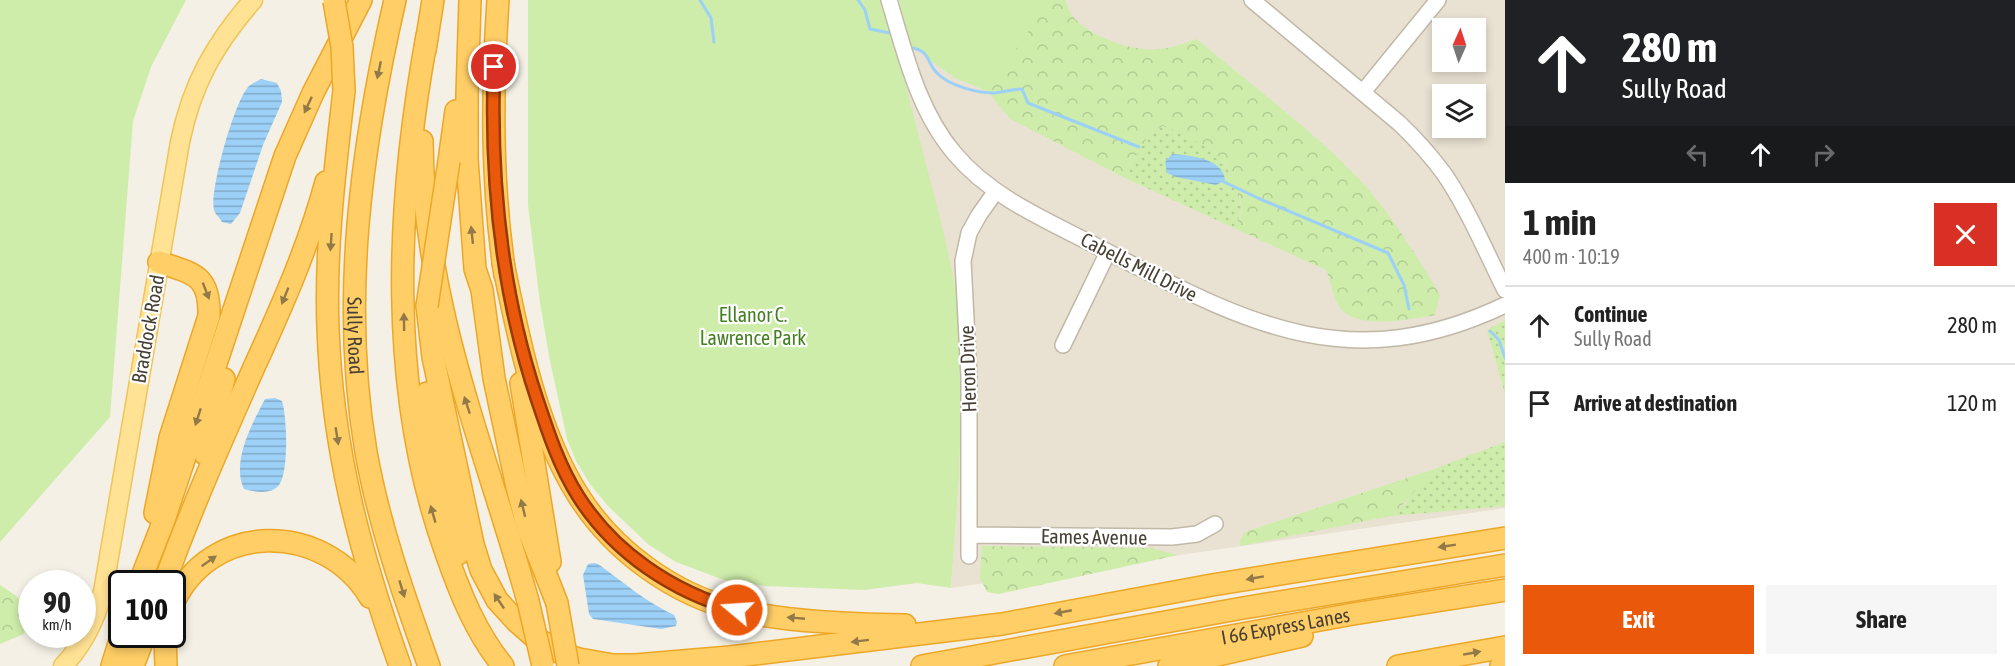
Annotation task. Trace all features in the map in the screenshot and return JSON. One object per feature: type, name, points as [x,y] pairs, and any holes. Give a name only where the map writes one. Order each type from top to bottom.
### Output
[{"type":"highway","points":[[334,0],[342,47],[344,91],[328,294],[331,382],[347,493],[357,532],[400,666]]},
{"type":"highway","points":[[143,570],[164,520],[269,201],[299,123],[361,0]]},
{"type":"highway","name":"Sully Road","points":[[394,0],[378,75],[363,170],[355,256],[354,336],[358,392],[375,496],[408,606],[429,666]]},
{"type":"highway","points":[[432,0],[413,123],[404,221],[404,311],[408,381],[422,471],[440,537],[464,599],[488,645],[503,666]]},
{"type":"highway","points":[[498,0],[493,118],[495,175],[503,262],[536,481],[568,666]]},
{"type":"highway","points":[[470,6],[467,159],[476,291],[494,461],[505,520]]},
{"type":"highway","points":[[470,6],[427,306],[433,434],[459,560],[471,603],[488,645]]},
{"type":"highway","points":[[427,36],[422,148],[424,201],[433,264],[446,332],[505,520],[528,601],[543,666]]},
{"type":"highway","points":[[169,570],[190,512],[304,251],[322,196],[340,120]]},
{"type":"highway","points":[[190,512],[269,201]]},
{"type":"highway","points":[[142,570],[170,438],[209,316],[210,300],[201,280],[194,274],[159,262]]},
{"type":"highway","points":[[503,262],[528,374],[566,474],[579,496],[609,534],[655,573],[700,598],[737,610],[760,614],[915,626],[1000,619],[1022,620]]},
{"type":"highway","points":[[475,269],[482,290],[494,378],[517,487],[528,529],[557,603]]},
{"type":"highway","points":[[429,361],[481,570],[497,600],[533,636],[563,654],[587,661],[613,665],[656,664],[785,651],[1022,620],[1223,584],[1505,538]]},
{"type":"highway","points":[[186,583],[210,559],[242,545],[276,541],[311,547],[342,564],[356,577],[386,626]]},
{"type":"highway","points":[[922,666],[1243,608],[1505,565]]},
{"type":"highway","points":[[1004,666],[1505,578]]},
{"type":"highway","points":[[1169,666],[1505,590]]},
{"type":"highway","name":"I 66 Express Lanes","points":[[1065,666],[1353,614],[1505,590]]},
{"type":"highway","points":[[1398,666],[1505,647]]},
{"type":"highway","points":[[112,666],[118,648]]},
{"type":"highway","points":[[133,666],[140,648]]},
{"type":"highway","points":[[165,648],[166,666]]},
{"type":"main road","name":"Braddock Road","points":[[63,666],[84,641],[104,592],[180,142],[190,103],[206,64],[228,30],[252,0]]},
{"type":"street","name":"Cabells Mill Drive","points":[[890,0],[909,65],[924,104],[937,129],[966,166],[1010,201],[1108,252],[1250,320],[1288,332],[1327,339],[1384,340],[1424,334],[1444,329],[1505,305]]},
{"type":"street","points":[[1252,0],[1363,92],[1417,141],[1459,198],[1505,290]]},
{"type":"street","points":[[1363,92],[1438,0]]},
{"type":"street","name":"Heron Drive","points":[[969,556],[969,348],[963,261],[969,233],[996,191]]},
{"type":"street","points":[[1063,345],[1108,252]]},
{"type":"street","name":"Eames Avenue","points":[[970,535],[1172,537],[1197,534],[1215,524]]},
{"type":"shaded area","points":[[1050,0],[1505,0],[1505,508],[951,588],[959,479],[962,383],[898,54],[911,45],[953,77]]},
{"type":"green space","points":[[0,0],[186,0],[151,67],[133,121],[110,417],[0,542]]},
{"type":"green space","name":"Ellanor C. Lawrence Park","points":[[528,0],[884,0],[944,234],[956,289],[962,341],[959,479],[951,588],[917,583],[864,590],[765,586],[724,580],[676,562],[649,545],[608,506],[590,484],[576,461],[567,439],[540,303],[528,205]]},
{"type":"green space","points":[[899,0],[1066,0],[1078,22],[1090,31],[1119,44],[1134,48],[1160,49],[1197,39],[1321,142],[1371,192],[1402,235],[1440,295],[1435,315],[1384,322],[1357,319],[1346,313],[1336,301],[1326,270],[1234,228],[1242,213],[1241,200],[1226,165],[1214,151],[1177,131],[1163,126],[1151,131],[1133,161],[1127,179],[1010,119],[987,91],[953,77],[911,45]]},
{"type":"green space","points":[[899,0],[1050,0],[987,91],[953,77],[911,45]]},
{"type":"green space","points":[[1163,126],[1203,143],[1224,162],[1233,179],[1241,204],[1240,214],[1234,228],[1127,179],[1133,161],[1151,131]]},
{"type":"green space","points":[[1505,320],[1505,394],[1487,330]]},
{"type":"green space","points":[[1505,442],[1505,506],[1391,516],[1406,503],[1415,489],[1434,469]]},
{"type":"green space","points":[[1434,469],[1391,516],[1241,546],[1240,541],[1245,532]]},
{"type":"green space","points":[[982,546],[1151,548],[1178,555],[999,594],[987,592],[980,578]]},
{"type":"green space","points":[[0,585],[18,598],[18,636],[0,644]]},
{"type":"water","points":[[261,79],[277,83],[281,91],[282,102],[263,145],[240,213],[231,224],[222,222],[215,212],[213,200],[224,146],[243,94],[249,86]]},
{"type":"water","points":[[1172,154],[1196,157],[1213,163],[1219,167],[1225,180],[1216,185],[1167,173],[1165,162]]},
{"type":"water","points":[[275,398],[282,401],[285,419],[286,457],[282,479],[279,485],[272,490],[258,492],[244,489],[240,467],[245,443],[265,399]]},
{"type":"water","points":[[594,563],[644,598],[674,615],[676,626],[661,629],[593,619],[589,614],[583,575],[588,564]]},
{"type":"waterway","points":[[700,0],[711,18],[714,42]]},
{"type":"waterway","points":[[858,0],[865,10],[870,29],[890,33]]},
{"type":"waterway","points":[[913,48],[923,52],[934,69],[949,82],[987,93],[1022,89],[1028,103],[1139,147]]},
{"type":"waterway","points":[[1220,180],[1388,253],[1404,285],[1409,309]]},
{"type":"waterway","points":[[1490,331],[1499,340],[1505,358]]},
{"type":"route","points":[[494,67],[495,175],[503,262],[528,374],[556,453],[566,474],[592,515],[630,554],[669,582],[700,598],[737,610]]}]
